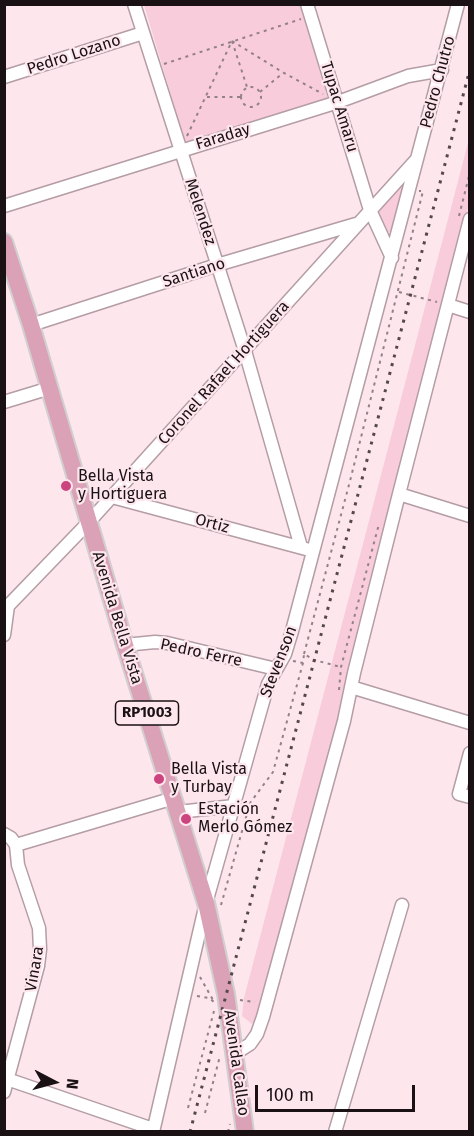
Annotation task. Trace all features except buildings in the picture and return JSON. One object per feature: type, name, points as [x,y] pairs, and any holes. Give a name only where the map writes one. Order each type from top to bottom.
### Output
[{"type":"main road","name":"Avenida Bella Vista","points":[[4,242],[31,324],[125,645],[206,903],[226,997]]},
{"type":"main road","name":"Avenida Callao","points":[[226,997],[235,1047],[245,1131]]},
{"type":"street","name":"Melendez","points":[[134,4],[307,549]]},
{"type":"street","name":"Pedro Chutro","points":[[417,159],[458,4]]},
{"type":"street","name":"Tupac Amaru","points":[[308,10],[370,210],[392,258]]},
{"type":"street","name":"Pedro Lozano","points":[[4,77],[143,33]]},
{"type":"street","name":"Faraday","points":[[4,206],[338,102],[418,73],[442,70]]},
{"type":"street","name":"Stevenson","points":[[153,1130],[206,903],[268,684],[292,631],[307,549],[384,288],[417,159]]},
{"type":"street","name":"Coronel Rafael Hortiguera","points":[[6,608],[88,523],[417,159]]},
{"type":"street","points":[[235,1047],[250,1044],[257,1034],[263,1017],[344,721],[354,673],[470,219]]},
{"type":"street","name":"Santiano","points":[[31,324],[357,223]]},
{"type":"street","points":[[448,306],[470,312]]},
{"type":"street","points":[[4,402],[50,388]]},
{"type":"street","points":[[399,494],[470,516]]},
{"type":"street","name":"Ortiz","points":[[111,497],[307,549]]},
{"type":"street","points":[[4,635],[6,608]]},
{"type":"street","name":"Pedro Ferre","points":[[125,645],[155,642],[279,664]]},
{"type":"street","points":[[351,687],[470,723]]},
{"type":"street","points":[[470,753],[459,794],[470,797]]},
{"type":"street","points":[[4,834],[16,845],[176,805],[234,806]]},
{"type":"street","name":"Vinara","points":[[4,1092],[38,966],[40,949],[39,928],[18,865],[16,845]]},
{"type":"street","points":[[335,1131],[402,905]]},
{"type":"street","points":[[6,1079],[153,1130]]},
{"type":"path","points":[[155,67],[232,41],[308,10]]},
{"type":"path","points":[[232,41],[338,102]]},
{"type":"path","points":[[232,41],[247,87]]},
{"type":"path","points":[[181,150],[232,41]]},
{"type":"path","points":[[260,92],[284,73]]},
{"type":"path","points":[[247,87],[255,87],[260,92],[260,102],[251,107],[242,103],[240,97],[247,87]]},
{"type":"path","points":[[206,97],[240,97]]},
{"type":"path","points":[[221,914],[221,904],[250,803],[273,772],[303,663],[423,191],[408,192]]},
{"type":"path","points":[[384,288],[448,306]]},
{"type":"path","points":[[304,654],[354,673]]},
{"type":"path","points":[[279,664],[303,663]]},
{"type":"path","points":[[190,969],[226,997]]},
{"type":"path","points":[[194,996],[226,997],[258,1002]]},
{"type":"path","points":[[188,1108],[216,1006],[226,997]]},
{"type":"path","points":[[205,1113],[220,1054],[235,1047]]},
{"type":"path","points":[[228,1131],[231,1121]]},
{"type":"shaded area","points":[[144,5],[300,5],[328,99],[185,142]]},
{"type":"shaded area","points":[[469,139],[469,204],[349,683],[258,1017],[252,1024],[242,1016],[244,998]]},
{"type":"shaded area","points":[[404,184],[393,232],[387,232],[377,212]]},
{"type":"railway","points":[[190,1132],[470,69]]},
{"type":"place","name":"Bella Vista y Hortiguera","points":[[66,486]]},
{"type":"place","name":"Bella Vista y Turbay","points":[[159,779]]},
{"type":"place","name":"Estación Merlo Gómez","points":[[186,819]]}]
